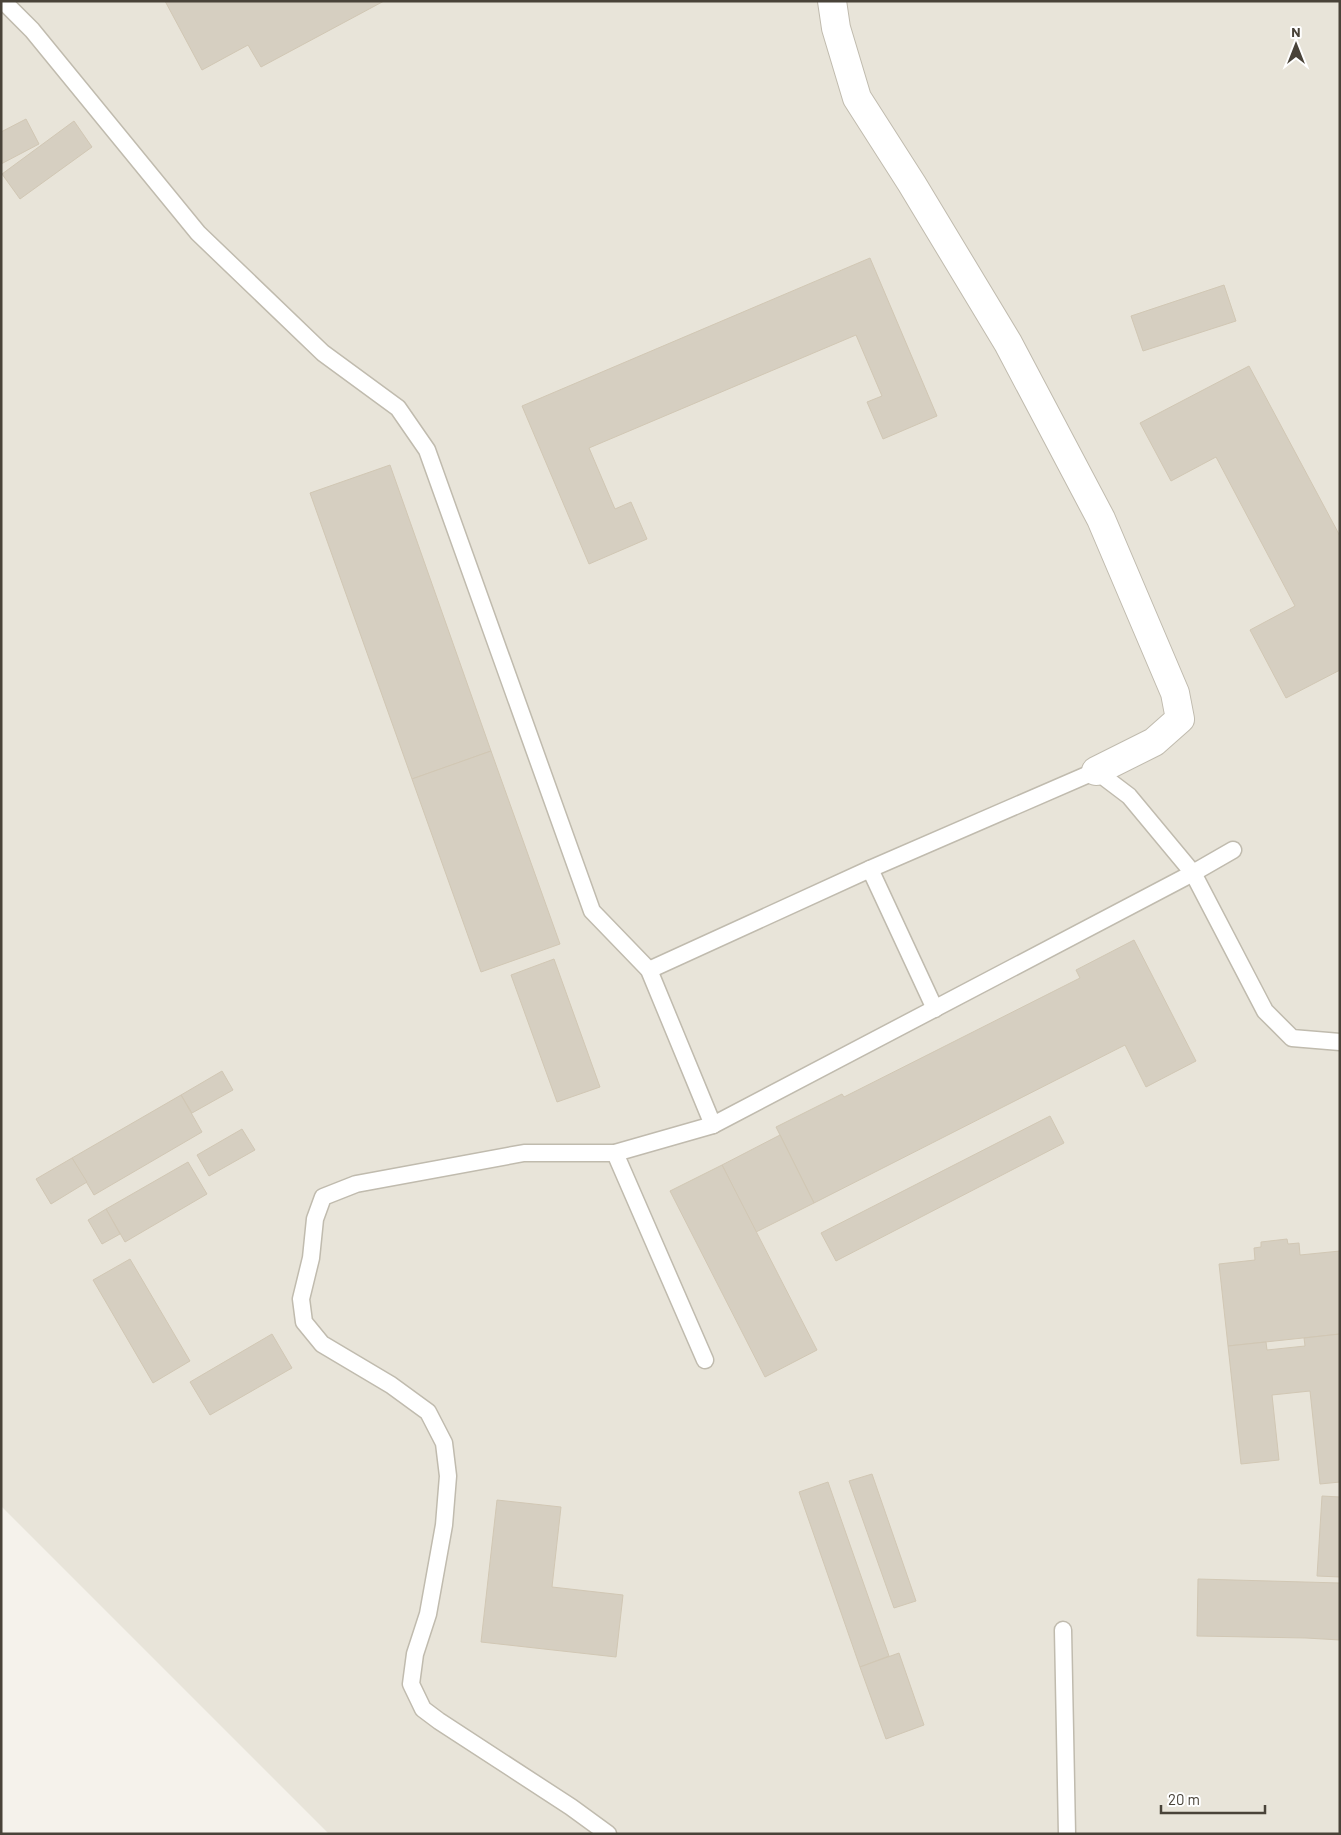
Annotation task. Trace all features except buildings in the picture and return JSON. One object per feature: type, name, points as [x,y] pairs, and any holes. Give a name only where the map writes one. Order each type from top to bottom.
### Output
[{"type":"street","points":[[832,1],[836,28],[857,98],[912,184],[1008,343],[1101,519],[1175,693],[1180,719],[1154,742],[1096,771]]},
{"type":"lane","points":[[3,1],[32,30],[198,233],[323,352],[398,408],[427,450],[592,911],[649,970],[713,1125]]},
{"type":"lane","points":[[649,970],[870,869],[1096,771],[1129,796],[1193,873],[1265,1011],[1292,1038],[1340,1042]]},
{"type":"lane","points":[[608,1834],[423,1709],[411,1684],[415,1654],[428,1614],[444,1525],[448,1476],[444,1443],[428,1412],[391,1386],[322,1344],[304,1322],[301,1299],[311,1258],[315,1219],[323,1197],[356,1184],[524,1153],[615,1153],[713,1125],[1193,873],[1233,850]]},
{"type":"lane","points":[[870,869],[935,1009]]},
{"type":"lane","points":[[615,1153],[706,1360]]},
{"type":"lane","points":[[1063,1630],[1066,1834]]},
{"type":"shaded area","points":[[1,1],[1340,1],[1340,1834],[329,1834],[1,1506]]}]
